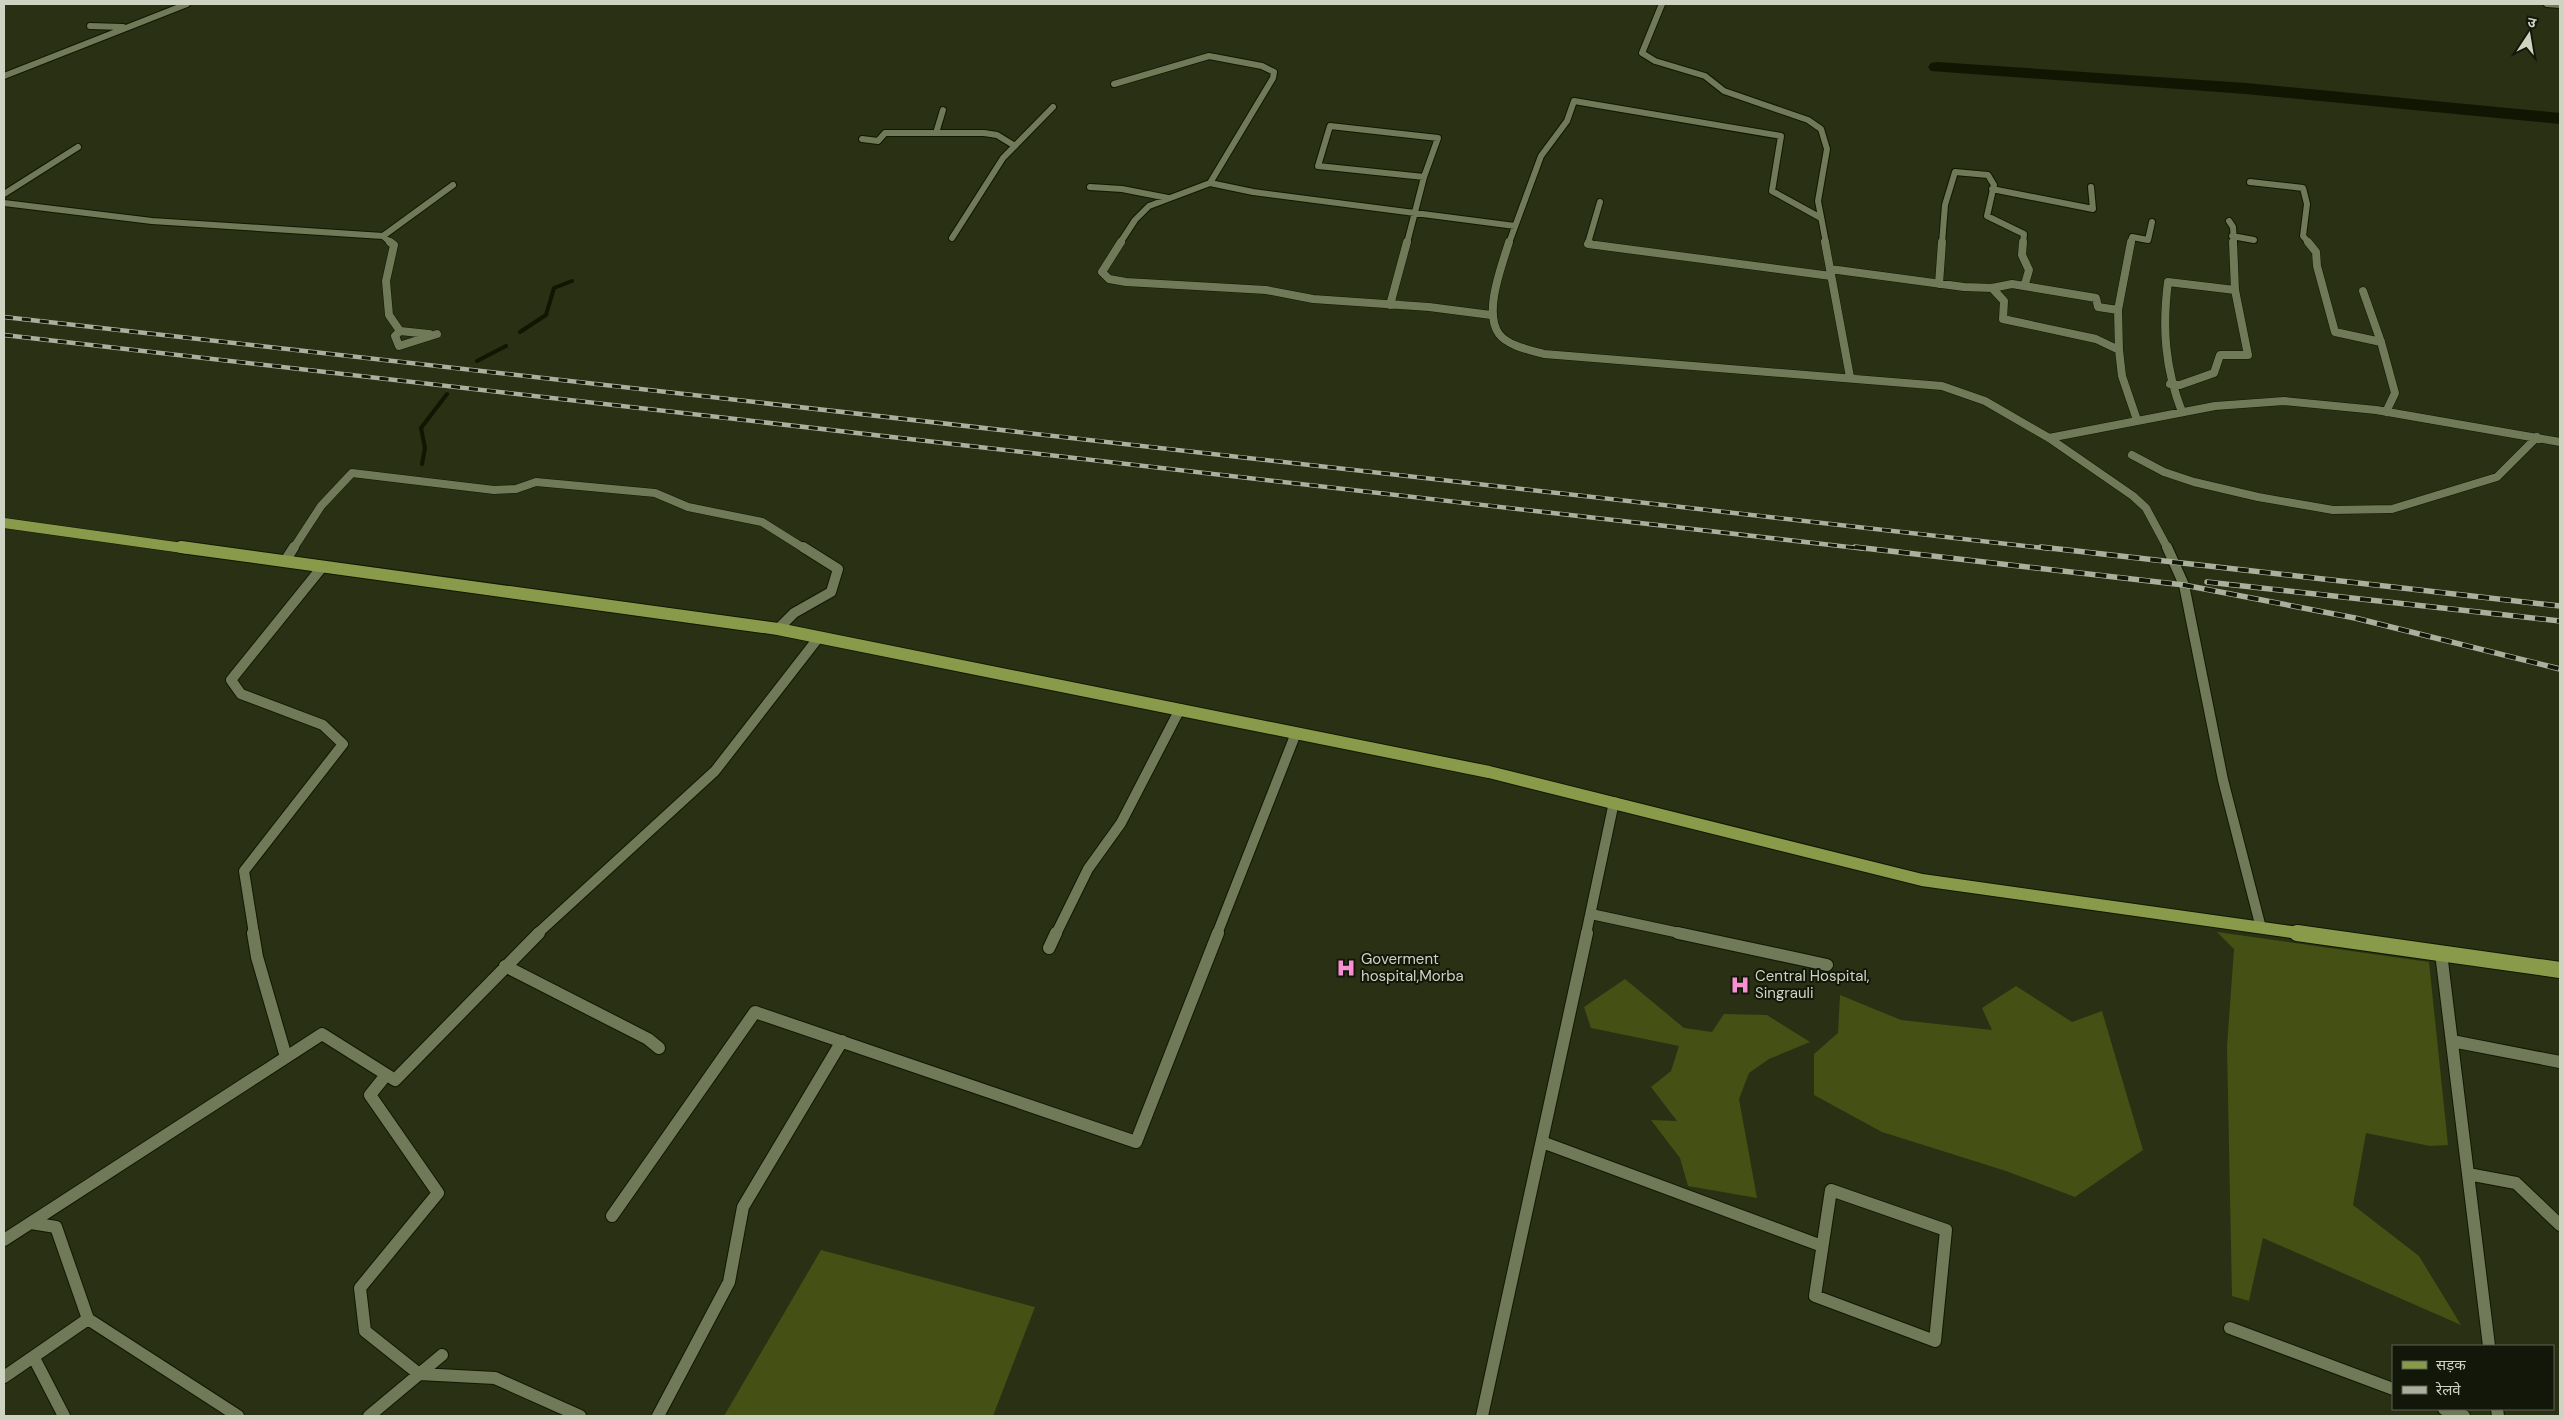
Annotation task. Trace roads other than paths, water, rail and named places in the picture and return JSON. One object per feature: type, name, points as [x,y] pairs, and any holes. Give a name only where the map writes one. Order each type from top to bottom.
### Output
[{"type":"main road","points":[[4,523],[778,629],[1489,772],[1922,880],[2560,970]]},
{"type":"street","points":[[4,76],[187,4]]},
{"type":"street","points":[[1662,4],[1642,53],[1656,61],[1705,76],[1724,91],[1808,120],[1821,128],[1827,149],[1818,201],[1850,377]]},
{"type":"street","points":[[2547,4],[2560,5]]},
{"type":"street","points":[[90,26],[124,28]]},
{"type":"street","points":[[1114,84],[1209,56],[1262,66],[1274,72],[1273,78],[1210,183]]},
{"type":"street","points":[[1821,218],[1772,191],[1781,136],[1574,101],[1567,121],[1541,156],[1515,226],[1496,289],[1491,315],[1499,334],[1517,346],[1544,354],[1850,377],[1942,386],[1985,401],[2048,438],[2146,508],[2159,529],[2184,585],[2223,780],[2261,928]]},
{"type":"street","points":[[952,238],[1003,158],[1052,107]]},
{"type":"street","points":[[936,133],[944,110]]},
{"type":"street","points":[[1390,305],[1424,177],[1438,138],[1330,126],[1318,166],[1424,177]]},
{"type":"street","points":[[862,139],[878,141],[884,133],[997,135],[1015,146]]},
{"type":"street","points":[[4,194],[78,147]]},
{"type":"street","points":[[1939,284],[1944,205],[1955,172],[1988,176],[1994,185],[1987,216],[2024,234],[2022,255],[2029,270],[2025,284]]},
{"type":"street","points":[[2250,182],[2303,188],[2307,204],[2303,236],[2316,252],[2317,266],[2335,332],[2381,342]]},
{"type":"street","points":[[1491,315],[1429,307],[1313,299],[1266,290],[1126,282],[1109,279],[1102,272],[1135,220],[1149,206],[1210,183],[1253,192],[1515,226]]},
{"type":"street","points":[[383,236],[453,185]]},
{"type":"street","points":[[1090,187],[1122,189],[1169,198]]},
{"type":"street","points":[[1992,189],[2093,209],[2091,187]]},
{"type":"street","points":[[1600,202],[1588,244],[1939,284],[1992,288],[2012,284],[2096,298],[2098,307],[2118,310]]},
{"type":"street","points":[[4,203],[152,221],[383,236],[394,245],[386,281],[389,315],[400,331]]},
{"type":"street","points":[[2170,384],[2180,385],[2214,373],[2220,354],[2248,355],[2236,290],[2233,227],[2229,221]]},
{"type":"street","points":[[2136,420],[2122,376],[2118,310],[2132,237],[2148,240],[2152,222]]},
{"type":"street","points":[[2232,236],[2254,240]]},
{"type":"street","points":[[2182,412],[2170,384],[2164,350],[2164,311],[2168,282],[2236,290]]},
{"type":"street","points":[[1992,288],[2004,301],[2003,320],[2096,339],[2119,350]]},
{"type":"street","points":[[2363,291],[2381,342],[2395,393],[2386,412]]},
{"type":"street","points":[[2048,438],[2215,406],[2284,401],[2386,412],[2560,442]]},
{"type":"street","points":[[2132,455],[2164,472],[2194,482],[2258,497],[2333,510],[2392,509],[2497,477],[2536,437]]},
{"type":"street","points":[[285,561],[321,506],[352,473],[494,490],[516,489],[536,482],[655,493],[688,507],[762,522],[838,569],[831,592],[794,613],[778,629]]},
{"type":"street","points":[[286,1058],[257,957],[244,871],[343,744],[323,725],[241,694],[231,680],[323,566]]},
{"type":"street","points":[[4,1240],[322,1034],[395,1080],[505,966],[714,771],[819,637]]},
{"type":"street","points":[[1049,948],[1088,869],[1121,823],[1180,709]]},
{"type":"street","points":[[612,1216],[755,1012],[1136,1142],[1296,733]]},
{"type":"street","points":[[1482,1416],[1614,802]]},
{"type":"street","points":[[1591,914],[1827,965]]},
{"type":"street","points":[[2441,953],[2489,1345]]},
{"type":"street","points":[[505,966],[648,1039],[659,1048]]},
{"type":"street","points":[[658,1416],[730,1282],[743,1207],[842,1041]]},
{"type":"street","points":[[2452,1041],[2560,1062]]},
{"type":"street","points":[[386,1075],[370,1095],[438,1192],[360,1288],[365,1331],[419,1374],[495,1378],[580,1416]]},
{"type":"street","points":[[1542,1142],[1822,1246]]},
{"type":"street","points":[[2468,1174],[2516,1183],[2560,1225]]},
{"type":"street","points":[[1831,1190],[1946,1230],[1935,1341],[1815,1296],[1822,1246],[1831,1190]]},
{"type":"street","points":[[31,1223],[56,1228],[88,1319],[238,1416]]},
{"type":"street","points":[[4,1377],[88,1319]]},
{"type":"street","points":[[2230,1328],[2392,1390]]},
{"type":"street","points":[[369,1416],[442,1355]]},
{"type":"street","points":[[34,1358],[64,1416]]},
{"type":"street","points":[[2447,1410],[2464,1416]]},
{"type":"waterway","points":[[1937,67],[2246,89],[2560,119]]},
{"type":"waterway","points":[[520,332],[546,315],[554,288],[572,281]]},
{"type":"waterway","points":[[477,361],[506,346]]},
{"type":"waterway","points":[[422,464],[425,448],[421,428],[447,394]]},
{"type":"railway","points":[[4,317],[2052,549]]},
{"type":"railway","points":[[4,335],[1866,549]]},
{"type":"railway","points":[[1855,547],[2184,585],[2355,618],[2560,669]]},
{"type":"railway","points":[[2041,547],[2560,606]]},
{"type":"railway","points":[[2207,582],[2560,621]]},
{"type":"place","name":"Goverment hospital,Morba","points":[[1346,968]]},
{"type":"place","name":"Central Hospital, Singrauli","points":[[1740,985]]}]
